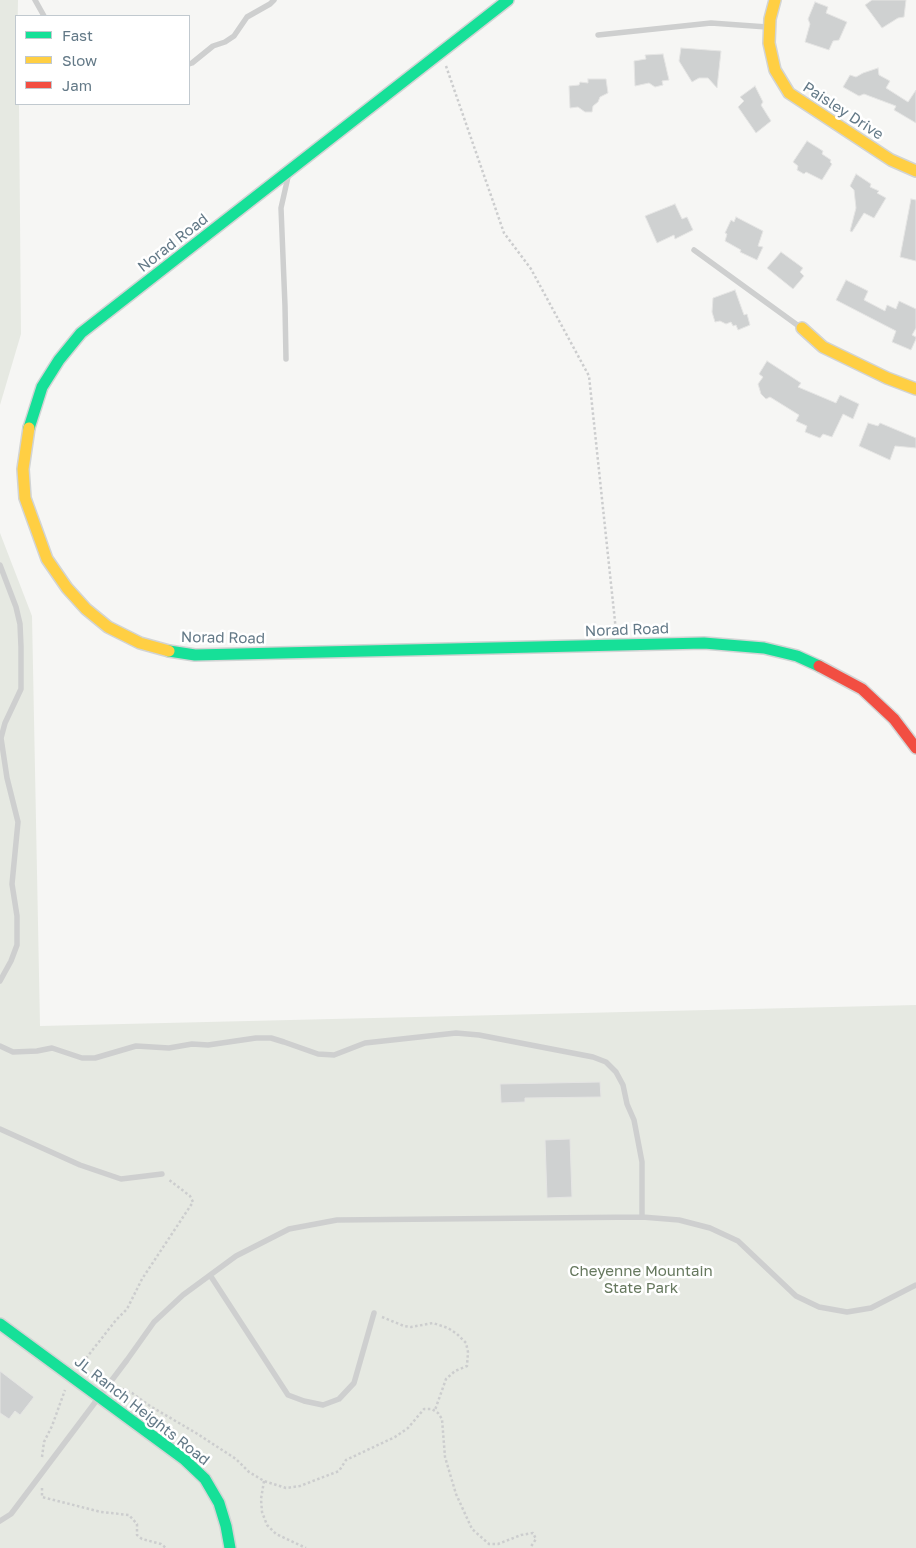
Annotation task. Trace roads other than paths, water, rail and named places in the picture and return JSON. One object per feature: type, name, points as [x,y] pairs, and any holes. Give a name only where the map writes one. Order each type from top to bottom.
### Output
[{"type":"street","name":"Norad Road","points":[[508,0],[81,333],[59,360],[42,387],[32,414],[26,440],[23,469],[25,498],[46,559],[67,588],[86,609],[108,627],[140,643],[168,651],[195,655],[704,643],[764,648],[797,656],[829,670],[862,689],[894,719],[916,748]]},
{"type":"street","name":"Paisley Drive","points":[[775,0],[770,19],[769,44],[775,70],[789,94],[891,160],[916,171]]},
{"type":"street","points":[[802,328],[823,347],[916,390]]},
{"type":"street","name":"JL Ranch Heights Road","points":[[0,1324],[184,1459],[205,1479],[220,1503],[230,1548]]},
{"type":"lane","points":[[35,0],[43,15]]},
{"type":"lane","points":[[190,64],[213,46],[225,42],[234,36],[247,17],[274,0]]},
{"type":"lane","points":[[598,34],[711,23],[770,27]]},
{"type":"lane","points":[[286,359],[280,208],[290,170]]},
{"type":"lane","points":[[694,250],[802,328]]},
{"type":"lane","points":[[0,565],[16,607],[20,624],[21,689],[5,723],[1,738],[7,778],[18,822],[12,884],[17,916],[17,945],[0,981]]},
{"type":"lane","points":[[0,1046],[13,1052],[52,1048],[82,1058],[95,1058],[136,1046],[169,1048],[256,1038],[278,1040],[318,1054],[334,1054],[365,1043],[456,1033],[478,1035],[593,1057],[606,1062],[616,1072],[623,1086],[627,1104],[634,1120],[642,1162],[642,1217]]},
{"type":"lane","points":[[0,1129],[80,1165],[121,1179],[162,1174]]},
{"type":"lane","points":[[0,1521],[11,1514],[154,1322],[183,1295],[236,1256],[289,1229],[337,1220],[642,1217],[687,1222],[710,1228],[738,1242],[796,1296],[819,1308],[847,1312],[871,1308],[916,1284]]},
{"type":"lane","points":[[210,1275],[288,1395],[304,1401],[323,1405],[340,1399],[354,1384],[374,1313]]},
{"type":"park label","name":"Cheyenne Mountain State Park","points":[[641,1280]]}]
